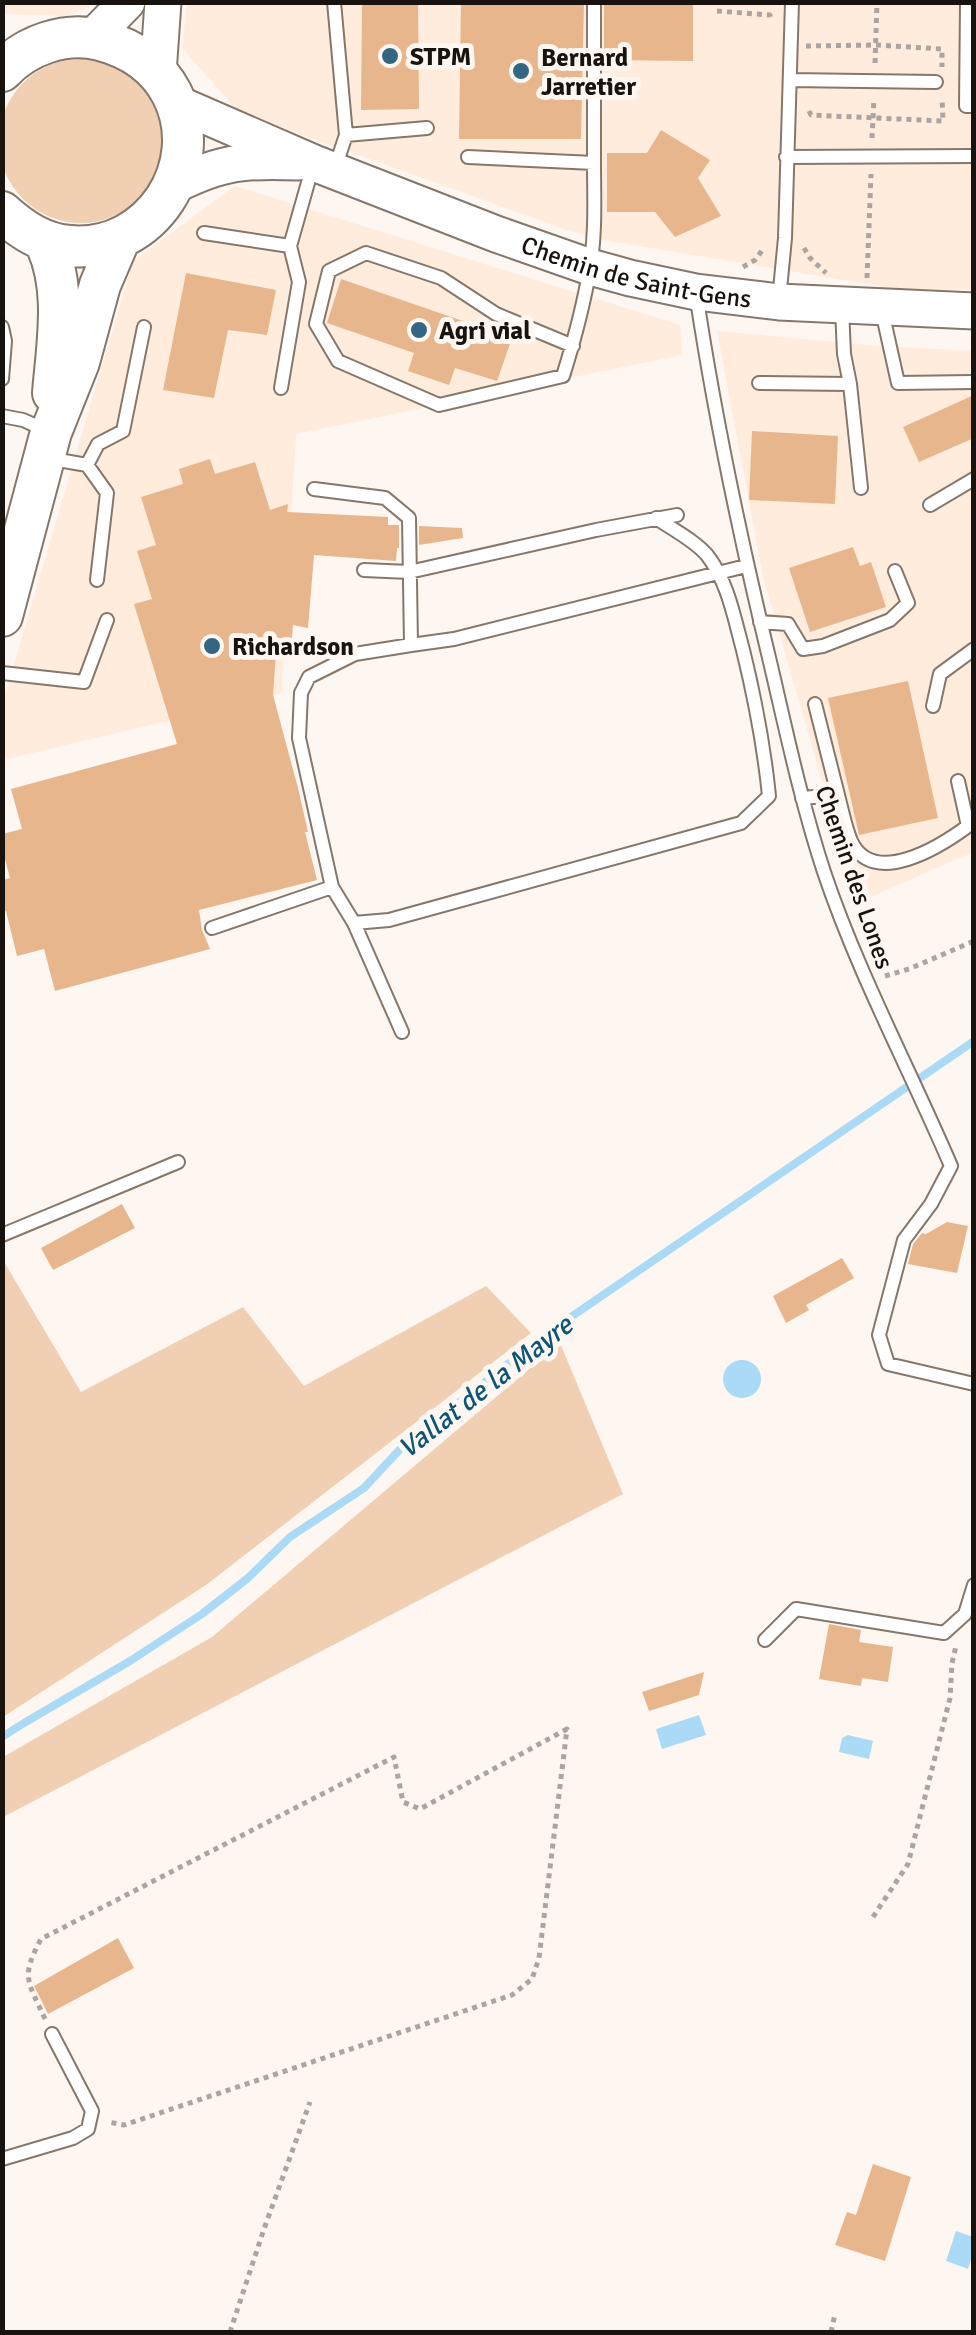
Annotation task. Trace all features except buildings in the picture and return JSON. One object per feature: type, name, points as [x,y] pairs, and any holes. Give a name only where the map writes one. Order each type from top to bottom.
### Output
[{"type":"main road","points":[[92,38],[127,2]]},
{"type":"main road","points":[[164,2],[167,88]]},
{"type":"main road","points":[[2,212],[19,228],[69,246],[95,245],[120,238],[143,225],[161,207],[182,165],[184,144],[182,123],[167,88],[139,56],[117,44],[92,38],[62,38],[33,48],[4,66]]},
{"type":"main road","name":"Chemin de Saint-Gens","points":[[167,88],[324,167],[590,268],[696,292],[779,302],[845,286],[882,308],[974,311]]},
{"type":"main road","name":"Chemin de Saint-Gens","points":[[174,185],[202,172],[250,160],[324,167]]},
{"type":"main road","points":[[2,616],[47,444],[80,362],[100,285],[120,238]]},
{"type":"main road","points":[[44,240],[53,257],[58,317],[47,444]]},
{"type":"lane","points":[[281,388],[299,282],[290,246],[324,167],[346,135],[334,2]]},
{"type":"lane","points":[[573,346],[496,314],[441,278],[366,254],[329,270],[316,324],[338,361],[439,404],[563,376],[573,346],[593,240],[594,2]]},
{"type":"lane","points":[[779,302],[785,238],[792,2]]},
{"type":"lane","points":[[967,2],[966,106],[974,106]]},
{"type":"lane","points":[[790,80],[936,82]]},
{"type":"lane","points":[[346,135],[427,128]]},
{"type":"lane","points":[[786,157],[974,156]]},
{"type":"lane","points":[[468,157],[594,163]]},
{"type":"lane","points":[[204,233],[290,246]]},
{"type":"lane","points":[[845,286],[844,354],[860,488]]},
{"type":"lane","name":"Chemin des Lones","points":[[696,292],[713,402],[746,566],[802,798],[852,949],[951,1166],[904,1240],[879,1335],[888,1364],[974,1384]]},
{"type":"lane","points":[[882,308],[898,382],[974,382]]},
{"type":"lane","points":[[2,327],[2,379]]},
{"type":"lane","points":[[88,465],[98,444],[123,432],[144,327]]},
{"type":"lane","points":[[760,383],[850,384]]},
{"type":"lane","points":[[2,416],[23,420],[47,444],[88,465],[107,493],[97,580]]},
{"type":"lane","points":[[930,505],[974,479]]},
{"type":"lane","points":[[314,489],[385,498],[409,518],[411,645]]},
{"type":"lane","points":[[364,570],[410,572],[677,515]]},
{"type":"lane","points":[[354,923],[389,920],[741,823],[769,796],[764,740],[719,572],[703,550],[656,518]]},
{"type":"lane","points":[[402,1032],[354,923],[332,887],[299,738],[301,693],[309,677],[355,654],[454,640],[746,566]]},
{"type":"lane","points":[[760,622],[788,624],[803,649],[823,646],[890,620],[908,603],[894,571]]},
{"type":"lane","points":[[2,672],[84,682],[107,620]]},
{"type":"lane","points":[[933,706],[940,674],[974,649]]},
{"type":"lane","points":[[815,704],[852,844],[868,860],[893,864],[944,844],[968,826],[958,781]]},
{"type":"lane","points":[[802,798],[838,795]]},
{"type":"lane","points":[[212,928],[332,887]]},
{"type":"lane","points":[[2,1235],[178,1162]]},
{"type":"lane","points":[[765,1640],[796,1609],[944,1633],[964,1614],[974,1584]]},
{"type":"lane","points":[[2,2160],[73,2138],[88,2129],[92,2111],[52,2034]]},
{"type":"path","points":[[791,48],[876,46]]},
{"type":"path","points":[[738,269],[763,251],[766,237],[800,238],[810,258],[845,286],[866,278],[871,170]]},
{"type":"path","points":[[868,982],[974,941]]},
{"type":"path","points":[[873,1917],[908,1864],[950,1698],[952,1663],[964,1614]]},
{"type":"path","points":[[52,2034],[26,1978],[29,1961],[41,1939],[394,1757],[404,1802],[420,1809],[568,1729],[539,1958],[532,1980],[512,1995],[124,2125],[90,2118]]},
{"type":"path","points":[[230,2332],[310,2102]]},
{"type":"path","points":[[831,2332],[835,2314]]},
{"type":"shaded area","points":[[3,2],[100,3],[65,16],[3,14]]},
{"type":"shaded area","points":[[187,3],[973,3],[973,289],[898,289],[609,241],[567,230],[239,112],[182,48]]},
{"type":"shaded area","points":[[81,59],[112,65],[139,83],[157,110],[163,141],[157,172],[139,199],[112,217],[81,223],[50,217],[23,199],[5,172],[-1,141],[5,110],[23,83],[50,65]]},
{"type":"shaded area","points":[[235,186],[680,325],[682,355],[296,434],[281,694],[3,760],[2,705],[133,261]]},
{"type":"shaded area","points":[[717,331],[973,351],[973,852],[857,903],[763,576]]},
{"type":"shaded area","points":[[3,1260],[81,1392],[243,1307],[304,1386],[486,1286],[531,1333],[206,1585],[3,1717]]},
{"type":"shaded area","points":[[560,1343],[623,1494],[3,1817],[3,1757],[212,1637]]},
{"type":"water","points":[[742,1360],[756,1365],[761,1379],[756,1393],[742,1398],[728,1393],[723,1379],[728,1365]]},
{"type":"water","points":[[699,1715],[706,1735],[662,1749],[656,1729]]},
{"type":"water","points":[[848,1735],[873,1741],[869,1759],[839,1752],[842,1738]]},
{"type":"water","points":[[956,2231],[973,2237],[968,2269],[946,2261]]},
{"type":"waterway","name":"Vallat de la Mayre","points":[[2,1737],[202,1614],[248,1578],[290,1537],[364,1488],[403,1446],[549,1332],[974,1041]]},
{"type":"place","name":"STPM","points":[[390,56]]},
{"type":"place","name":"Bernard Jarretier","points":[[521,71]]},
{"type":"place","name":"Agri vial","points":[[419,330]]},
{"type":"place","name":"Richardson","points":[[212,646]]}]
